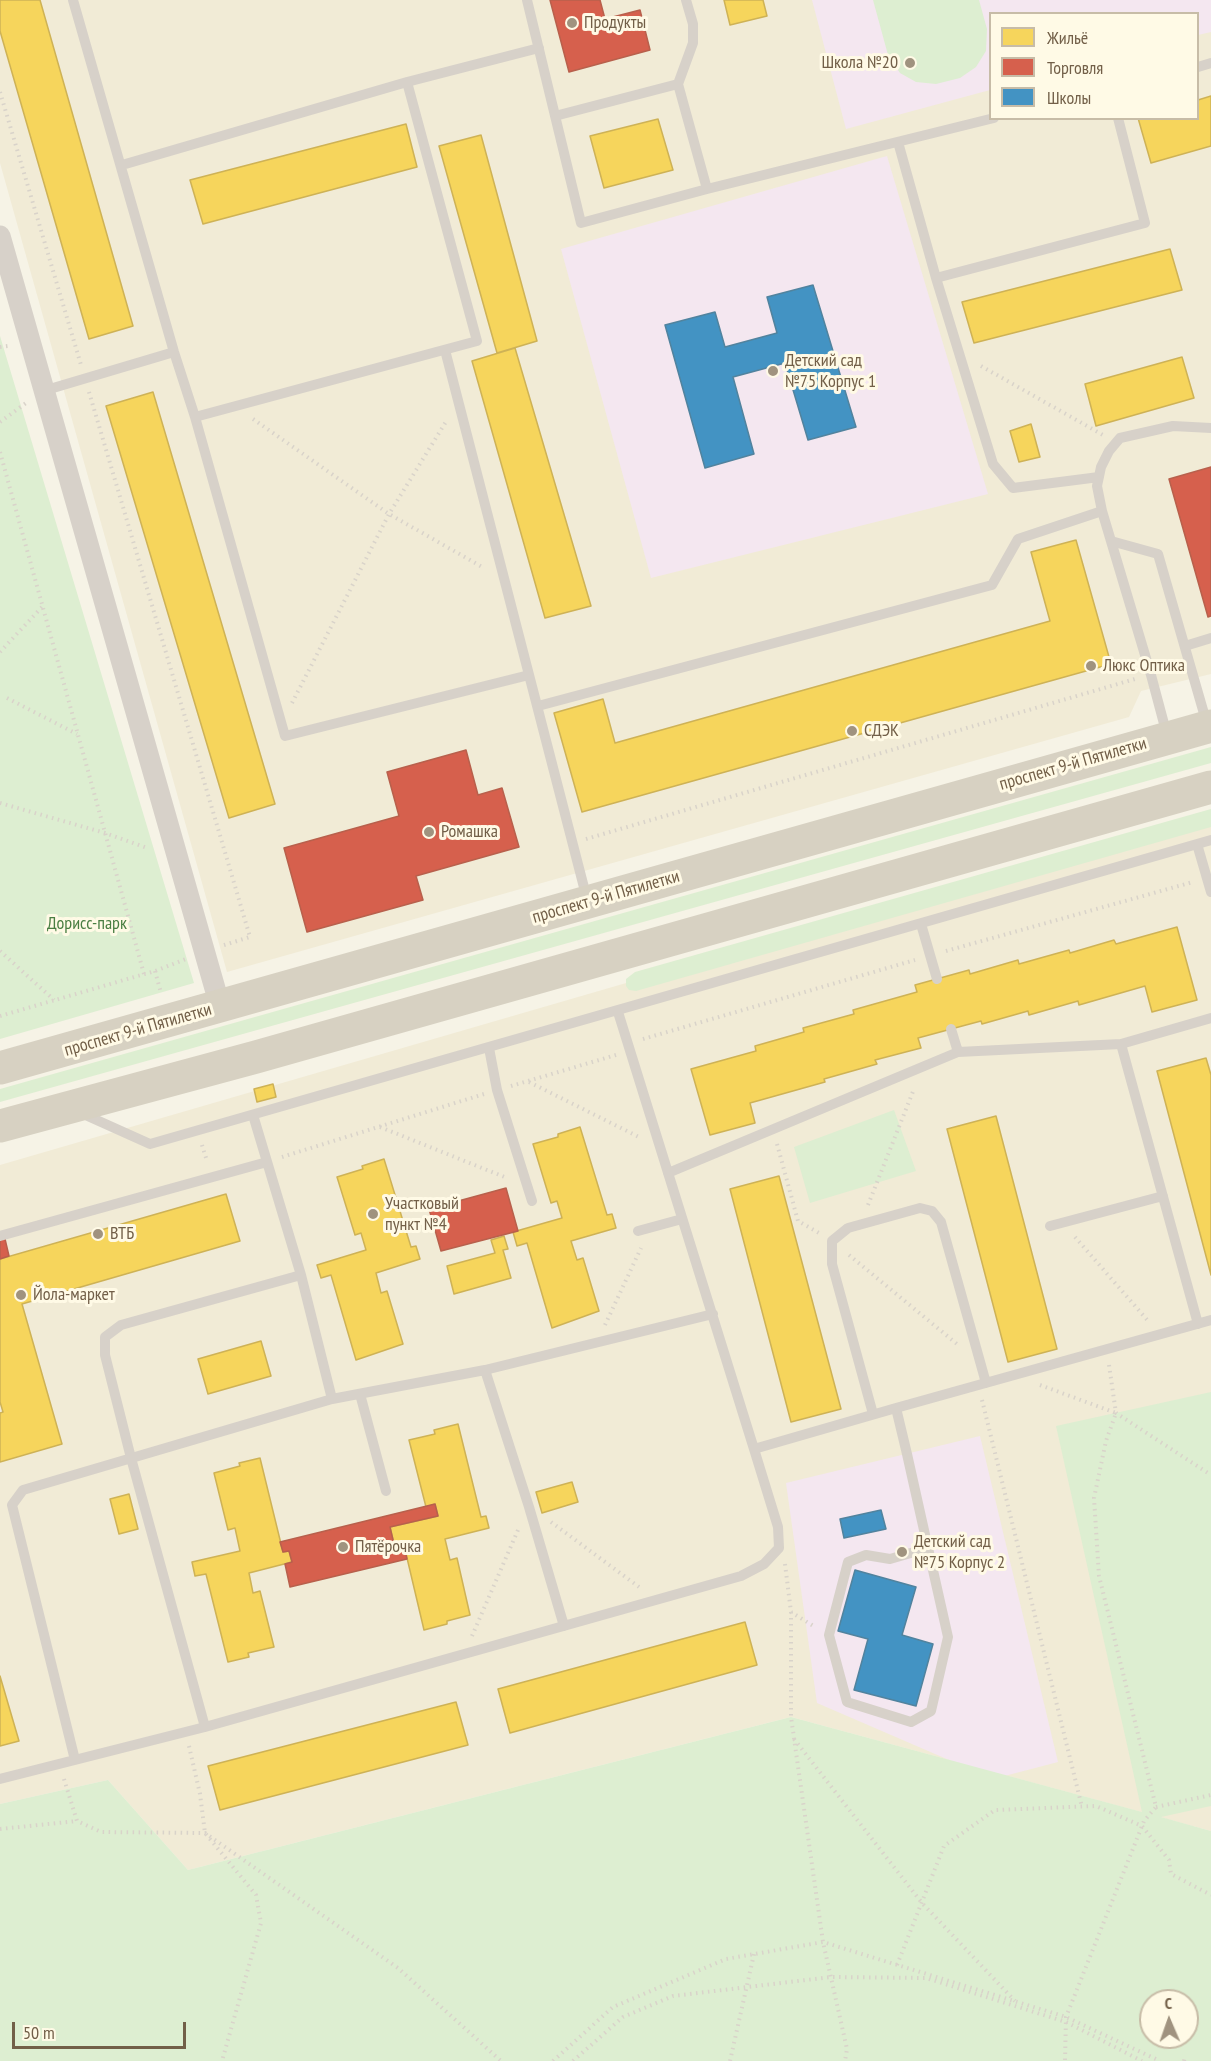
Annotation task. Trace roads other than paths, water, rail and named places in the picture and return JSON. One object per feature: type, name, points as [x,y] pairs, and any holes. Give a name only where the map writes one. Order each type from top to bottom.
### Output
[{"type":"main road","name":"проспект 9-й Пятилетки","points":[[0,1068],[1209,726]]},
{"type":"main road","points":[[0,1126],[256,1057],[1211,787]]},
{"type":"street","points":[[0,236],[220,1006]]},
{"type":"lane","points":[[73,0],[174,352],[195,417],[285,736],[530,675]]},
{"type":"lane","points":[[527,0],[581,223],[707,189],[989,119]]},
{"type":"lane","points":[[686,0],[693,24],[693,43],[678,84],[707,189]]},
{"type":"lane","points":[[122,165],[406,82],[539,48]]},
{"type":"lane","points":[[195,417],[477,341],[406,82]]},
{"type":"lane","points":[[555,116],[678,84]]},
{"type":"lane","points":[[936,278],[1145,223],[1119,120]]},
{"type":"lane","points":[[898,142],[936,278],[993,464],[1013,488],[1099,477]]},
{"type":"lane","points":[[445,351],[588,902]]},
{"type":"lane","points":[[44,391],[174,352]]},
{"type":"lane","points":[[1168,737],[1102,511],[1097,486],[1101,467],[1120,438],[1173,426],[1211,428]]},
{"type":"lane","points":[[538,706],[992,585],[1018,539],[1102,511]]},
{"type":"lane","points":[[1112,541],[1158,554],[1209,726]]},
{"type":"lane","points":[[1185,646],[1211,638]]},
{"type":"lane","points":[[70,1107],[150,1144],[618,1012],[1211,840]]},
{"type":"lane","points":[[1197,844],[1211,892]]},
{"type":"lane","points":[[921,924],[937,979]]},
{"type":"lane","points":[[0,1779],[205,1727],[741,1576],[764,1564],[779,1548],[778,1527],[618,1012]]},
{"type":"lane","points":[[668,1173],[958,1052],[1121,1044],[1211,1018]]},
{"type":"lane","points":[[951,1029],[958,1052]]},
{"type":"lane","points":[[1121,1044],[1198,1324]]},
{"type":"lane","points":[[489,1048],[497,1090],[532,1201]]},
{"type":"lane","points":[[253,1115],[301,1275],[332,1399]]},
{"type":"lane","points":[[0,1236],[267,1162]]},
{"type":"lane","points":[[1050,1226],[1163,1196]]},
{"type":"lane","points":[[873,1414],[832,1264],[832,1241],[849,1228],[920,1208],[932,1211],[941,1222],[981,1364],[982,1384]]},
{"type":"lane","points":[[638,1231],[682,1219]]},
{"type":"lane","points":[[205,1727],[131,1458],[105,1355],[105,1337],[121,1325],[301,1275]]},
{"type":"lane","points":[[75,1760],[12,1505],[23,1490],[332,1399],[485,1370],[713,1314]]},
{"type":"lane","points":[[754,1449],[1211,1320]]},
{"type":"lane","points":[[485,1370],[564,1626]]},
{"type":"lane","points":[[360,1394],[386,1491]]},
{"type":"lane","points":[[896,1408],[928,1548],[948,1636],[932,1711],[911,1722],[847,1702],[829,1635],[849,1562],[866,1555],[890,1559],[928,1548]]},
{"type":"place","name":"Продукты","points":[[572,23]]},
{"type":"place","name":"Школа №20","points":[[910,63]]},
{"type":"place","name":"Детский сад №75 Корпус 1","points":[[773,371]]},
{"type":"place","name":"Люкс Оптика","points":[[1091,666]]},
{"type":"place","name":"СДЭК","points":[[852,731]]},
{"type":"place","name":"Ромашка","points":[[429,832]]},
{"type":"place","name":"Участковый пункт №4","points":[[373,1214]]},
{"type":"place","name":"ВТБ","points":[[98,1234]]},
{"type":"place","name":"Йола-маркет","points":[[21,1295]]},
{"type":"place","name":"Пятёрочка","points":[[343,1547]]},
{"type":"place","name":"Детский сад №75 Корпус 2","points":[[902,1552]]},
{"type":"park label","name":"Дорисс-парк","points":[[87,924]]}]
